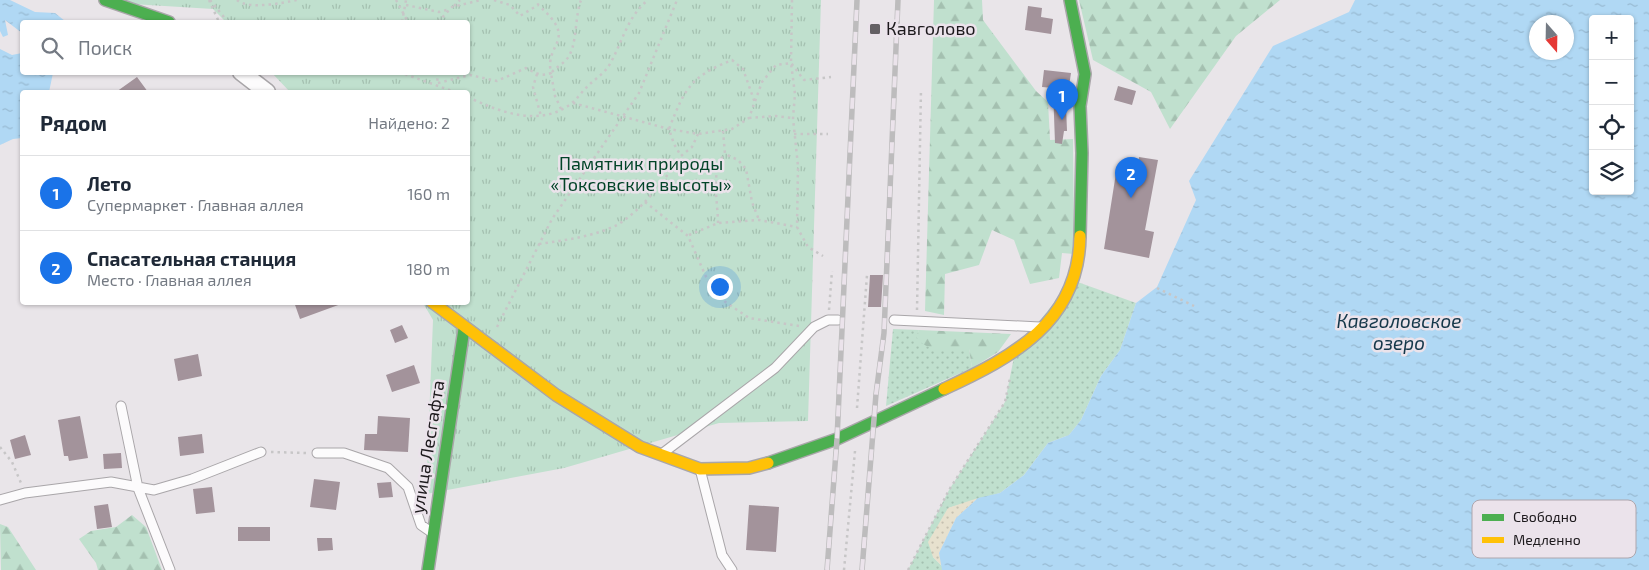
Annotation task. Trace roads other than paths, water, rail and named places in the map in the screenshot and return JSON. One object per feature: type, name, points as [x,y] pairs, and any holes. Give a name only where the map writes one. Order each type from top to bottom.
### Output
[{"type":"street","points":[[105,0],[163,20]]},
{"type":"street","points":[[436,305],[556,395],[640,447],[659,456],[700,469],[749,468],[837,439],[976,374],[1015,352],[1045,328],[1063,303],[1080,259],[1082,153],[1080,106],[1085,74],[1070,0]]},
{"type":"street","points":[[245,75],[264,90]]},
{"type":"street","name":"улица Лесгафта","points":[[428,570],[464,328]]},
{"type":"lane","points":[[659,456],[775,368],[814,327],[828,320],[838,320]]},
{"type":"lane","points":[[894,320],[1045,328]]},
{"type":"lane","points":[[121,406],[138,488],[170,570]]},
{"type":"lane","points":[[0,500],[25,493],[111,482],[154,490],[182,482],[261,452]]},
{"type":"lane","points":[[317,454],[344,453],[388,468],[408,487],[421,525],[433,534]]},
{"type":"lane","points":[[700,469],[722,555],[732,570]]},
{"type":"water","points":[[0,0],[10,0],[35,12],[55,13],[64,20],[20,20],[20,31],[5,20],[8,35],[3,37],[0,31]]},
{"type":"water","name":"Кавголовское озеро","points":[[1355,0],[1649,0],[1649,570],[942,570],[939,553],[956,518],[978,498],[1000,493],[1024,475],[1048,443],[1069,435],[1081,420],[1101,376],[1120,350],[1136,303],[1157,287],[1196,200],[1189,181],[1273,46],[1349,12]]},
{"type":"water","points":[[0,49],[12,55],[20,53],[20,75],[53,75],[49,90],[20,90],[20,138],[13,139],[0,145]]},
{"type":"railway","points":[[827,570],[837,439],[857,0]]},
{"type":"railway","points":[[862,570],[876,394],[884,333],[898,0]]},
{"type":"place","name":"Кавголово","points":[[875,29]]},
{"type":"place","name":"Лето","points":[[1062,120]]},
{"type":"place","name":"Спасательная станция","points":[[1131,198]]},
{"type":"park label","name":"Памятник природы «Токсовские высоты»","points":[[641,174]]}]
